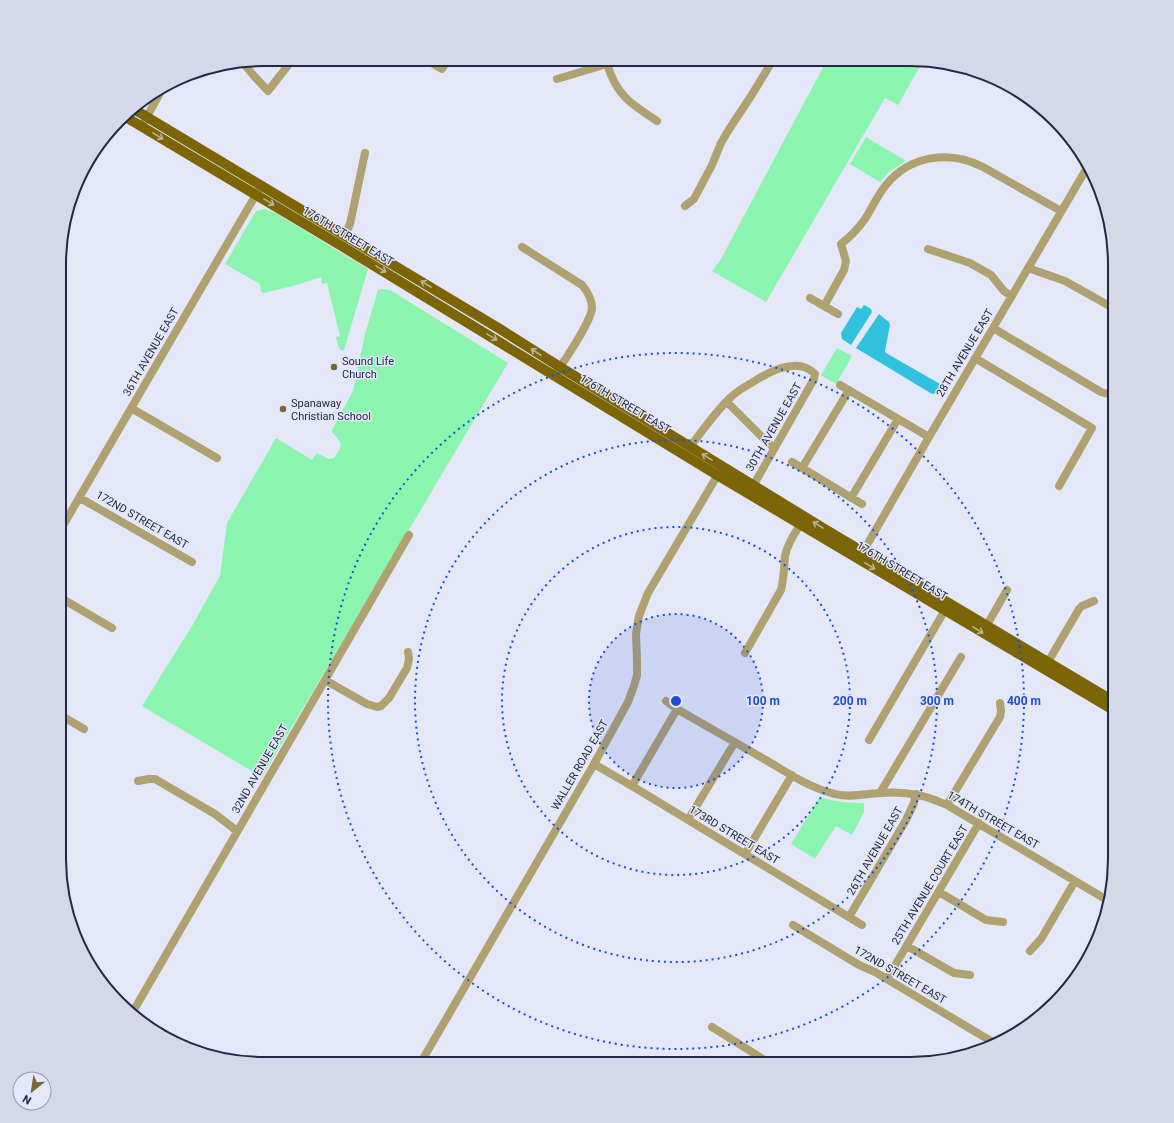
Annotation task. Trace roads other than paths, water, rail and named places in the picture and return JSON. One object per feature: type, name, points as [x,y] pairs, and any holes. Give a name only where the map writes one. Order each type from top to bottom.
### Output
[{"type":"main road","name":"176TH STREET EAST","points":[[137,113],[144,121],[558,371],[720,471],[800,525],[1108,707]]},
{"type":"main road","name":"176TH STREET EAST","points":[[131,118],[144,121]]},
{"type":"main road","name":"176TH STREET EAST","points":[[259,190],[345,235],[500,329],[558,371],[690,447],[720,471],[753,486],[1108,698]]},
{"type":"main road","points":[[824,539],[832,538],[858,554],[863,552]]},
{"type":"main road","points":[[1012,650],[1018,648],[1052,669],[1052,665]]},
{"type":"street","points":[[246,67],[268,91],[287,66]]},
{"type":"street","points":[[557,79],[594,66]]},
{"type":"street","points":[[607,66],[612,79],[624,96],[636,108],[657,121]]},
{"type":"street","points":[[685,206],[694,199],[712,165],[721,143],[770,66]]},
{"type":"street","points":[[144,121],[158,97]]},
{"type":"street","points":[[345,235],[350,224],[365,153]]},
{"type":"street","points":[[824,306],[844,270],[846,261],[841,244],[856,231],[886,185],[912,164],[924,159],[936,157],[957,158],[973,162],[1061,211]]},
{"type":"street","name":"28TH AVENUE EAST","points":[[863,552],[929,436],[1085,171]]},
{"type":"street","name":"36TH AVENUE EAST","points":[[66,521],[259,190]]},
{"type":"street","points":[[522,247],[582,285],[590,297],[592,307],[590,317],[558,371]]},
{"type":"street","points":[[928,249],[970,263],[990,275],[1004,291],[1011,296]]},
{"type":"street","points":[[1028,268],[1065,281],[1108,306]]},
{"type":"street","points":[[810,298],[838,314]]},
{"type":"street","points":[[993,328],[1101,392],[1108,394]]},
{"type":"street","points":[[975,358],[1092,428],[1059,486]]},
{"type":"street","name":"30TH AVENUE EAST","points":[[727,402],[731,397],[746,386],[765,374],[779,369],[796,366],[804,367],[815,374],[814,379],[753,486]]},
{"type":"street","points":[[840,385],[929,436]]},
{"type":"street","points":[[802,468],[849,390]]},
{"type":"street","points":[[690,447],[701,431],[727,402],[774,448]]},
{"type":"street","points":[[131,408],[217,458]]},
{"type":"street","points":[[851,498],[898,419]]},
{"type":"street","points":[[792,462],[862,504]]},
{"type":"street","name":"WALLER ROAD EAST","points":[[424,1057],[622,714],[637,675],[638,661],[636,634],[639,616],[646,598],[720,471]]},
{"type":"street","name":"172ND STREET EAST","points":[[80,498],[192,562]]},
{"type":"street","points":[[745,652],[781,590],[788,547],[800,525]]},
{"type":"street","name":"32ND AVENUE EAST","points":[[135,1009],[409,535]]},
{"type":"street","points":[[987,625],[1007,590]]},
{"type":"street","points":[[66,601],[112,628]]},
{"type":"street","points":[[1052,665],[1079,609],[1082,606],[1094,601]]},
{"type":"street","points":[[869,740],[945,610]]},
{"type":"street","points":[[325,680],[367,704],[377,707],[381,706],[389,698],[407,668],[409,659],[408,652]]},
{"type":"street","points":[[880,793],[961,657]]},
{"type":"street","name":"174TH STREET EAST","points":[[666,701],[816,788],[849,796],[880,793],[906,793],[916,794],[937,800],[979,823],[1104,898]]},
{"type":"street","points":[[947,805],[1000,717],[1000,703]]},
{"type":"street","points":[[632,786],[678,709]]},
{"type":"street","points":[[66,718],[84,729]]},
{"type":"street","points":[[688,820],[735,742]]},
{"type":"street","name":"173RD STREET EAST","points":[[594,764],[862,925]]},
{"type":"street","points":[[745,854],[792,775]]},
{"type":"street","points":[[138,781],[148,779],[155,780],[215,814],[237,831]]},
{"type":"street","name":"26TH AVENUE EAST","points":[[849,917],[906,820],[914,803],[916,794]]},
{"type":"street","name":"25TH AVENUE COURT EAST","points":[[887,979],[979,823]]},
{"type":"street","points":[[1030,952],[1041,939],[1075,881]]},
{"type":"street","points":[[939,892],[986,920],[1003,922]]},
{"type":"street","name":"172ND STREET EAST","points":[[793,925],[990,1040]]},
{"type":"street","points":[[907,946],[954,973],[970,974]]},
{"type":"street","points":[[712,1027],[760,1057]]},
{"type":"water","points":[[864,305],[871,309],[872,312],[851,345],[842,339],[841,333],[857,307],[861,309]]},
{"type":"water","points":[[879,314],[889,322],[890,325],[885,351],[886,353],[940,384],[941,387],[938,393],[932,394],[856,348]]},
{"type":"place","name":"Sound Life Church","points":[[334,367]]},
{"type":"place","name":"Spanaway Christian School","points":[[283,409]]}]
